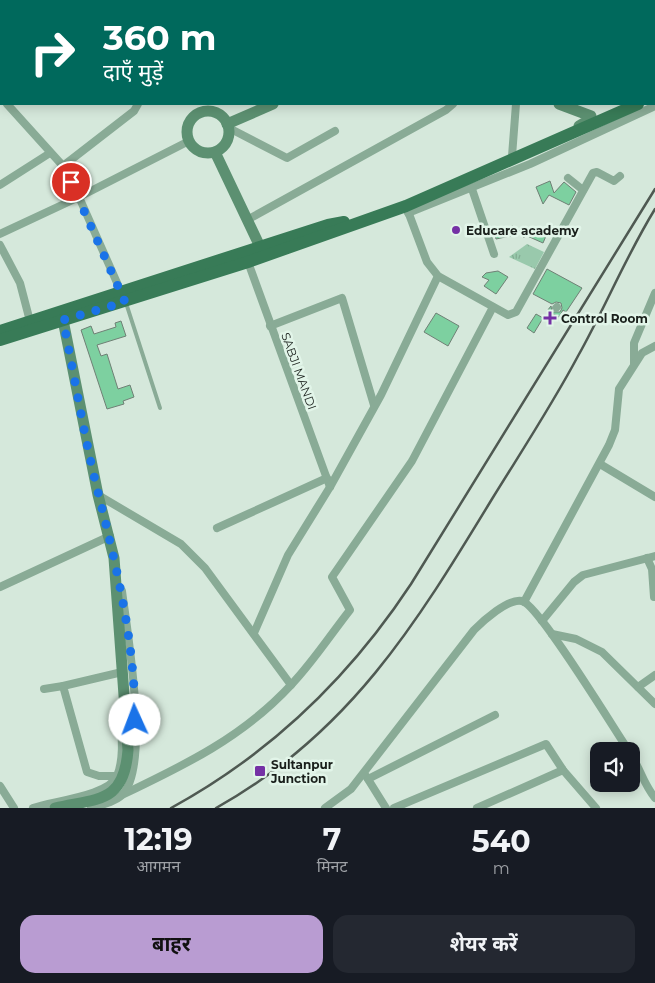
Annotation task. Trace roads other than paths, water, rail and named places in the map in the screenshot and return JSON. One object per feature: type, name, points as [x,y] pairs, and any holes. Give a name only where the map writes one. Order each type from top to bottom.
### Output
[{"type":"main road","points":[[0,331],[63,320],[262,252],[408,208],[636,105]]},
{"type":"main road","points":[[0,340],[31,325],[248,262],[262,252]]},
{"type":"street","points":[[8,105],[63,166],[80,197],[123,298]]},
{"type":"street","points":[[63,166],[134,111],[137,105]]},
{"type":"street","points":[[228,126],[271,105]]},
{"type":"street","points":[[247,220],[446,110],[452,105]]},
{"type":"street","points":[[512,156],[516,105]]},
{"type":"street","points":[[561,105],[591,117]]},
{"type":"street","points":[[620,176],[614,181],[595,172],[583,190],[516,312],[508,315],[438,276],[427,262],[408,208],[408,199],[512,156],[586,123],[591,117],[622,105]]},
{"type":"street","points":[[408,208],[472,189],[655,106]]},
{"type":"street","points":[[228,126],[228,138],[224,147],[215,152],[205,153],[195,149],[189,141],[186,131],[195,109],[216,113],[228,126],[287,158],[335,131]]},
{"type":"street","points":[[0,234],[80,197],[189,141]]},
{"type":"street","points":[[215,152],[262,252]]},
{"type":"street","points":[[0,185],[50,153]]},
{"type":"street","points":[[568,178],[583,190]]},
{"type":"street","points":[[472,189],[494,254]]},
{"type":"street","points":[[0,245],[20,283],[31,325]]},
{"type":"street","name":"SABJI MANDI","points":[[248,262],[330,487]]},
{"type":"street","points":[[254,633],[288,555],[330,487],[374,406],[438,276]]},
{"type":"street","points":[[634,364],[634,343],[655,292]]},
{"type":"street","points":[[270,326],[342,298],[374,406]]},
{"type":"street","points":[[91,808],[122,795],[222,744],[291,685],[350,610],[332,577],[412,461],[493,307]]},
{"type":"street","points":[[63,320],[98,495],[110,536],[120,583],[135,706],[133,771],[130,782],[122,795]]},
{"type":"street","points":[[524,602],[600,464],[614,430],[619,389],[634,364],[646,349],[655,346]]},
{"type":"street","points":[[600,464],[655,497]]},
{"type":"street","points":[[217,528],[327,478]]},
{"type":"street","points":[[98,495],[180,544],[205,568],[291,685]]},
{"type":"street","points":[[0,587],[110,536]]},
{"type":"street","points":[[542,621],[579,578],[651,557],[654,597]]},
{"type":"street","points":[[56,808],[103,797],[120,786],[124,777],[128,750],[114,558]]},
{"type":"street","points":[[33,808],[102,790],[114,782],[117,776],[121,755],[118,673],[111,574],[114,558]]},
{"type":"street","points":[[325,808],[351,789],[363,771],[474,630],[489,616],[515,601],[524,602],[531,606],[552,634],[623,742]]},
{"type":"street","points":[[552,634],[576,639],[602,652],[655,704]]},
{"type":"street","points":[[44,689],[118,673]]},
{"type":"street","points":[[638,687],[655,675]]},
{"type":"street","points":[[63,686],[87,772],[99,776],[117,776]]},
{"type":"street","points":[[368,779],[495,715]]},
{"type":"street","points":[[394,808],[546,744],[563,770],[596,808]]},
{"type":"street","points":[[640,768],[645,785],[655,798]]},
{"type":"street","points":[[477,808],[563,770]]},
{"type":"street","points":[[363,771],[386,808]]},
{"type":"street","points":[[0,786],[14,808]]},
{"type":"lane","points":[[123,298],[160,408]]},
{"type":"railway","points":[[171,808],[207,787],[242,763],[305,711],[334,682],[387,618],[411,584],[655,189]]},
{"type":"railway","points":[[216,808],[263,779],[305,746],[342,711],[375,673],[406,632],[436,590],[558,392],[655,209]]},
{"type":"place","name":"Educare academy","points":[[456,230]]},
{"type":"place","name":"Control Room","points":[[550,318]]},
{"type":"place","name":"Sultanpur Junction","points":[[260,771]]}]
